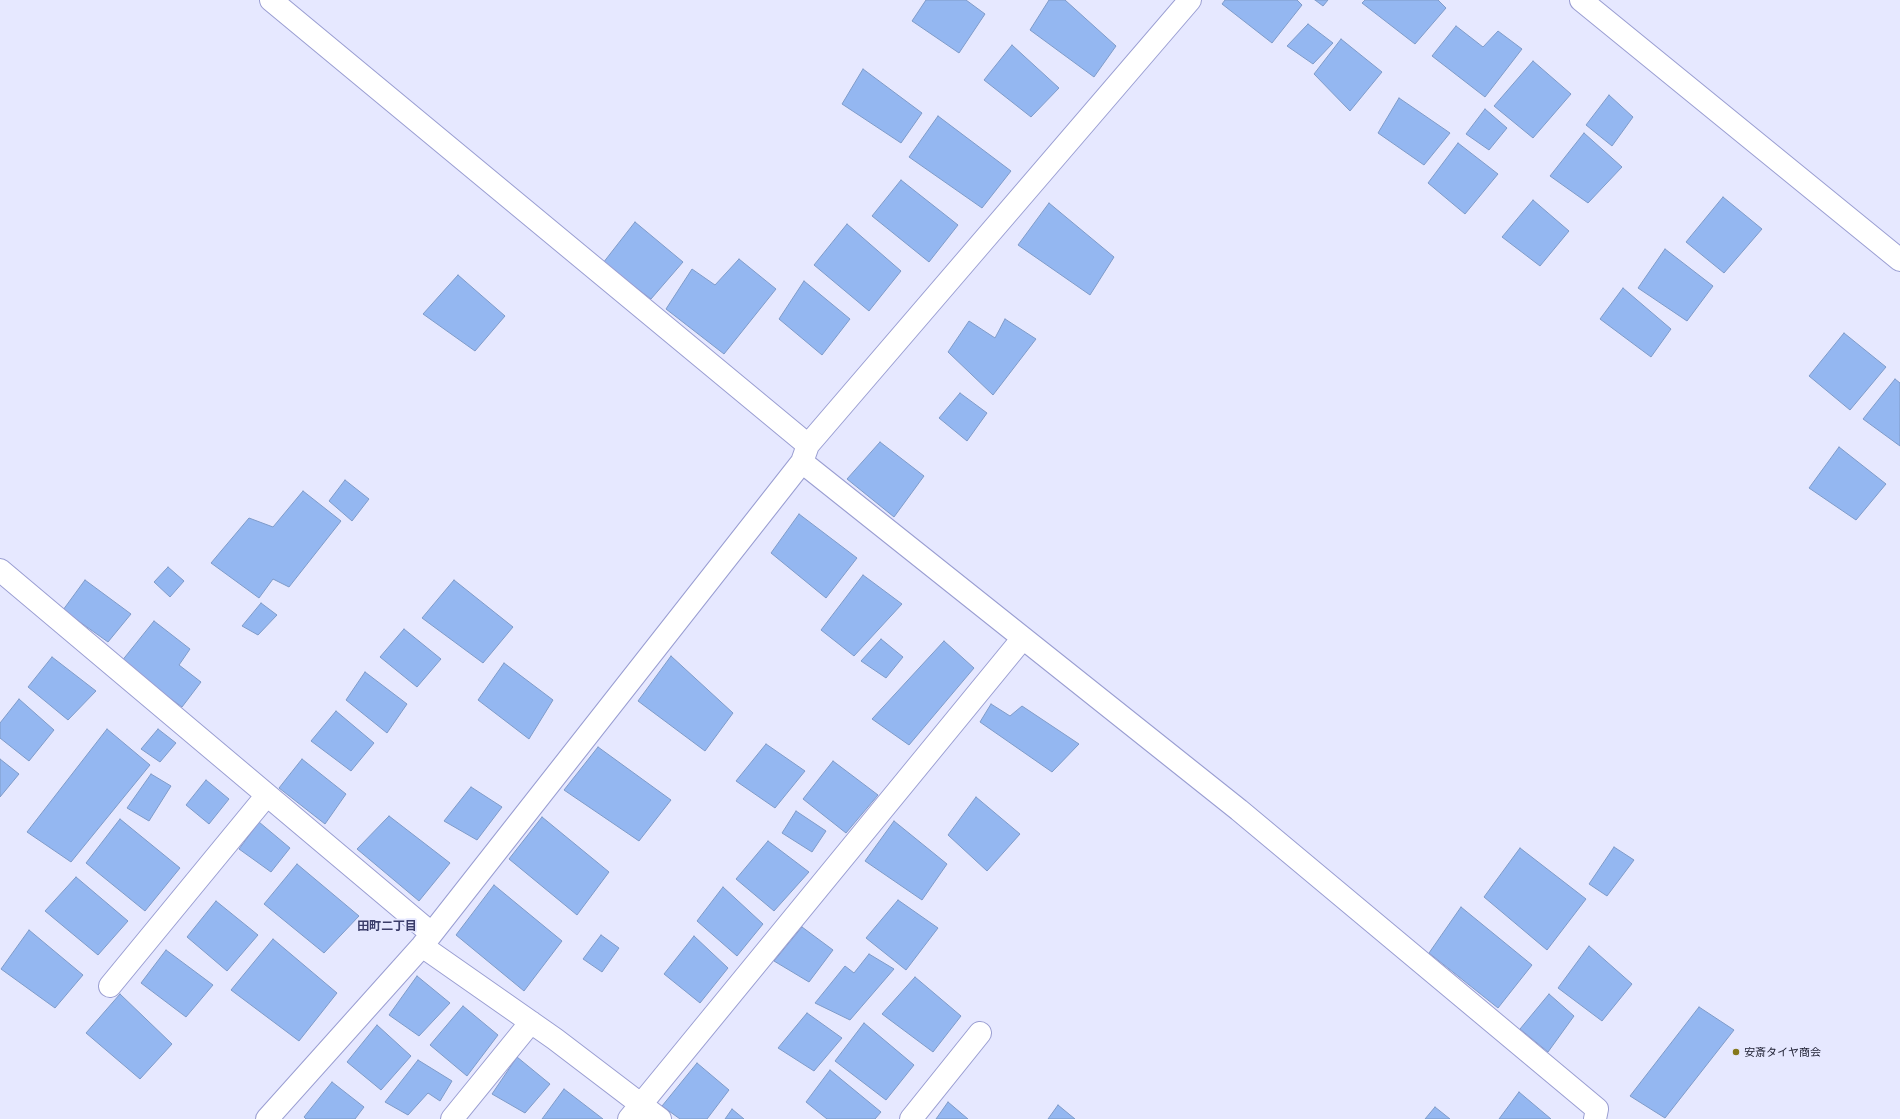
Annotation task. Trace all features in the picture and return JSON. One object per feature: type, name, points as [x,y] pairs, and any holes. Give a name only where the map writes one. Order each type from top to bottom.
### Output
[{"type":"street","points":[[271,0],[1023,638],[1238,810],[1592,1105],[1597,1110],[1595,1119]]},
{"type":"street","points":[[267,1119],[426,940],[805,454],[1190,0]]},
{"type":"street","points":[[1581,0],[1900,260]]},
{"type":"street","points":[[0,570],[267,795],[426,940],[531,1022],[634,1112],[660,1119]]},
{"type":"street","points":[[634,1112],[1023,638]]},
{"type":"street","points":[[110,986],[267,795]]},
{"type":"street","points":[[452,1119],[531,1022]]},
{"type":"street","points":[[911,1119],[980,1033]]},
{"type":"building","points":[[926,0],[966,0],[985,14],[959,53],[912,21]]},
{"type":"building","points":[[1049,0],[1065,0],[1116,46],[1094,77],[1030,30]]},
{"type":"building","points":[[1225,0],[1297,0],[1302,5],[1272,43],[1222,4]]},
{"type":"building","points":[[1315,0],[1328,0],[1323,6]]},
{"type":"building","points":[[1365,0],[1438,0],[1446,8],[1415,44],[1362,3]]},
{"type":"building","points":[[1308,24],[1333,43],[1313,64],[1287,46]]},
{"type":"building","points":[[1456,26],[1483,47],[1498,31],[1522,49],[1485,97],[1432,56]]},
{"type":"building","points":[[1341,39],[1382,72],[1350,111],[1314,74]]},
{"type":"building","points":[[1012,45],[1059,88],[1031,117],[984,80]]},
{"type":"building","points":[[1533,61],[1571,94],[1533,138],[1494,106]]},
{"type":"building","points":[[863,69],[922,113],[901,143],[842,104]]},
{"type":"building","points":[[1609,95],[1633,117],[1612,146],[1586,125]]},
{"type":"building","points":[[1399,98],[1450,133],[1424,165],[1378,133]]},
{"type":"building","points":[[1485,109],[1507,128],[1489,150],[1466,134]]},
{"type":"building","points":[[938,116],[1011,171],[982,208],[909,157]]},
{"type":"building","points":[[1584,133],[1622,167],[1588,203],[1550,176]]},
{"type":"building","points":[[1458,143],[1498,174],[1465,214],[1428,183]]},
{"type":"building","points":[[901,180],[958,225],[929,262],[872,216]]},
{"type":"building","points":[[1723,197],[1762,229],[1724,273],[1686,242]]},
{"type":"building","points":[[1533,200],[1569,231],[1540,266],[1502,237]]},
{"type":"building","points":[[1049,203],[1114,257],[1090,295],[1018,245]]},
{"type":"building","points":[[635,222],[683,262],[651,299],[603,263]]},
{"type":"building","points":[[847,224],[901,271],[869,311],[814,265]]},
{"type":"building","points":[[1665,249],[1713,286],[1687,321],[1638,288]]},
{"type":"building","points":[[739,259],[776,289],[724,354],[666,309],[692,269],[715,285]]},
{"type":"building","points":[[458,275],[505,316],[475,351],[423,314]]},
{"type":"building","points":[[804,281],[850,319],[822,355],[779,319]]},
{"type":"building","points":[[1623,288],[1671,329],[1651,357],[1600,319]]},
{"type":"building","points":[[1005,319],[1036,339],[993,395],[948,352],[969,321],[995,338]]},
{"type":"building","points":[[1844,333],[1886,367],[1850,410],[1809,376]]},
{"type":"building","points":[[1895,379],[1900,383],[1900,446],[1863,419]]},
{"type":"building","points":[[960,393],[987,413],[967,441],[939,418]]},
{"type":"building","points":[[880,442],[924,476],[894,517],[847,479]]},
{"type":"building","points":[[1839,447],[1886,484],[1856,520],[1809,488]]},
{"type":"building","points":[[345,480],[369,499],[352,521],[329,501]]},
{"type":"building","points":[[303,491],[341,521],[289,587],[273,579],[259,598],[211,563],[249,518],[273,527]]},
{"type":"building","points":[[799,514],[857,558],[826,598],[771,553]]},
{"type":"building","points":[[168,567],[184,581],[170,597],[154,582]]},
{"type":"building","points":[[863,575],[902,604],[854,656],[821,630]]},
{"type":"building","points":[[85,580],[131,614],[108,642],[63,610]]},
{"type":"building","points":[[454,580],[513,627],[483,663],[422,618]]},
{"type":"building","points":[[261,603],[277,615],[258,635],[242,626]]},
{"type":"building","points":[[154,621],[190,649],[179,665],[201,682],[182,707],[121,662]]},
{"type":"building","points":[[404,629],[441,659],[417,687],[380,657]]},
{"type":"building","points":[[881,639],[903,657],[886,678],[861,661]]},
{"type":"building","points":[[944,641],[974,668],[909,745],[872,719]]},
{"type":"building","points":[[671,656],[733,713],[705,751],[638,701]]},
{"type":"building","points":[[52,657],[96,691],[68,720],[28,687]]},
{"type":"building","points":[[504,663],[553,700],[529,739],[478,700]]},
{"type":"building","points":[[365,672],[407,704],[387,733],[346,700]]},
{"type":"building","points":[[19,699],[54,730],[29,761],[0,738],[0,723]]},
{"type":"building","points":[[991,704],[1010,716],[1022,706],[1079,744],[1052,772],[980,722]]},
{"type":"building","points":[[336,711],[374,743],[351,771],[311,741]]},
{"type":"building","points":[[107,729],[150,765],[71,862],[27,832]]},
{"type":"building","points":[[158,729],[176,743],[160,762],[141,749]]},
{"type":"building","points":[[766,744],[805,771],[775,808],[736,781]]},
{"type":"building","points":[[598,747],[671,800],[639,841],[564,790]]},
{"type":"building","points":[[0,759],[19,774],[0,797]]},
{"type":"building","points":[[302,759],[346,794],[325,824],[279,788]]},
{"type":"building","points":[[833,761],[878,795],[846,833],[803,799]]},
{"type":"building","points":[[151,774],[171,786],[149,821],[127,808]]},
{"type":"building","points":[[206,780],[229,799],[209,824],[186,805]]},
{"type":"building","points":[[471,787],[502,807],[477,840],[444,821]]},
{"type":"building","points":[[976,797],[1020,834],[987,871],[948,835]]},
{"type":"building","points":[[796,811],[826,831],[812,852],[782,833]]},
{"type":"building","points":[[389,816],[450,863],[419,901],[357,849]]},
{"type":"building","points":[[542,817],[609,872],[577,915],[509,859]]},
{"type":"building","points":[[120,819],[180,868],[145,911],[86,863]]},
{"type":"building","points":[[894,821],[947,864],[922,900],[865,861]]},
{"type":"building","points":[[259,822],[290,848],[271,872],[239,849]]},
{"type":"building","points":[[768,841],[809,872],[774,911],[736,879]]},
{"type":"building","points":[[1614,847],[1634,860],[1607,896],[1589,884]]},
{"type":"building","points":[[1520,848],[1586,899],[1547,950],[1484,897]]},
{"type":"building","points":[[297,864],[359,916],[324,953],[264,904]]},
{"type":"building","points":[[76,877],[128,921],[98,955],[45,911]]},
{"type":"building","points":[[494,885],[562,941],[524,991],[456,935]]},
{"type":"building","points":[[723,887],[763,924],[737,956],[697,921]]},
{"type":"building","points":[[898,900],[938,928],[906,970],[866,938]]},
{"type":"building","points":[[216,901],[258,935],[227,971],[187,937]]},
{"type":"building","points":[[1461,907],[1532,965],[1498,1008],[1429,953]]},
{"type":"building","points":[[802,927],[833,950],[809,982],[774,961]]},
{"type":"building","points":[[29,930],[83,975],[55,1008],[1,969]]},
{"type":"building","points":[[601,935],[619,948],[602,972],[583,959]]},
{"type":"building","points":[[694,936],[728,968],[700,1003],[664,974]]},
{"type":"building","points":[[273,939],[337,993],[299,1041],[231,990]]},
{"type":"building","points":[[1589,946],[1632,984],[1602,1021],[1558,988]]},
{"type":"building","points":[[166,950],[213,985],[186,1017],[141,983]]},
{"type":"building","points":[[869,954],[894,969],[850,1020],[815,1003],[845,966],[854,973]]},
{"type":"building","points":[[417,976],[450,1003],[419,1036],[389,1015]]},
{"type":"building","points":[[915,977],[961,1016],[933,1052],[882,1014]]},
{"type":"building","points":[[120,994],[172,1044],[140,1079],[86,1033]]},
{"type":"building","points":[[1549,994],[1574,1016],[1548,1052],[1520,1029]]},
{"type":"building","points":[[463,1006],[498,1035],[467,1076],[430,1045]]},
{"type":"building","points":[[1699,1007],[1734,1030],[1665,1118],[1630,1096]]},
{"type":"building","points":[[807,1013],[842,1038],[814,1071],[778,1048]]},
{"type":"building","points":[[864,1023],[914,1065],[886,1100],[835,1061]]},
{"type":"building","points":[[377,1025],[411,1056],[381,1090],[347,1062]]},
{"type":"building","points":[[517,1057],[550,1084],[525,1113],[492,1094]]},
{"type":"building","points":[[418,1060],[452,1081],[440,1101],[428,1093],[408,1115],[385,1102]]},
{"type":"building","points":[[697,1063],[729,1090],[707,1119],[680,1119],[662,1106]]},
{"type":"building","points":[[830,1070],[881,1112],[875,1119],[827,1119],[806,1102]]},
{"type":"building","points":[[332,1082],[364,1107],[355,1119],[306,1119],[304,1117]]},
{"type":"building","points":[[564,1089],[603,1119],[542,1119]]},
{"type":"building","points":[[1519,1092],[1551,1119],[1499,1119]]},
{"type":"building","points":[[948,1102],[968,1119],[936,1119]]},
{"type":"building","points":[[1058,1105],[1075,1119],[1048,1119]]},
{"type":"building","points":[[1435,1107],[1450,1119],[1425,1119]]},
{"type":"building","points":[[732,1109],[744,1119],[725,1119]]},
{"type":"place","name":"安斎タイヤ商会","points":[[1736,1052]]},
{"type":"district","name":"田町二丁目","points":[[387,926]]}]
